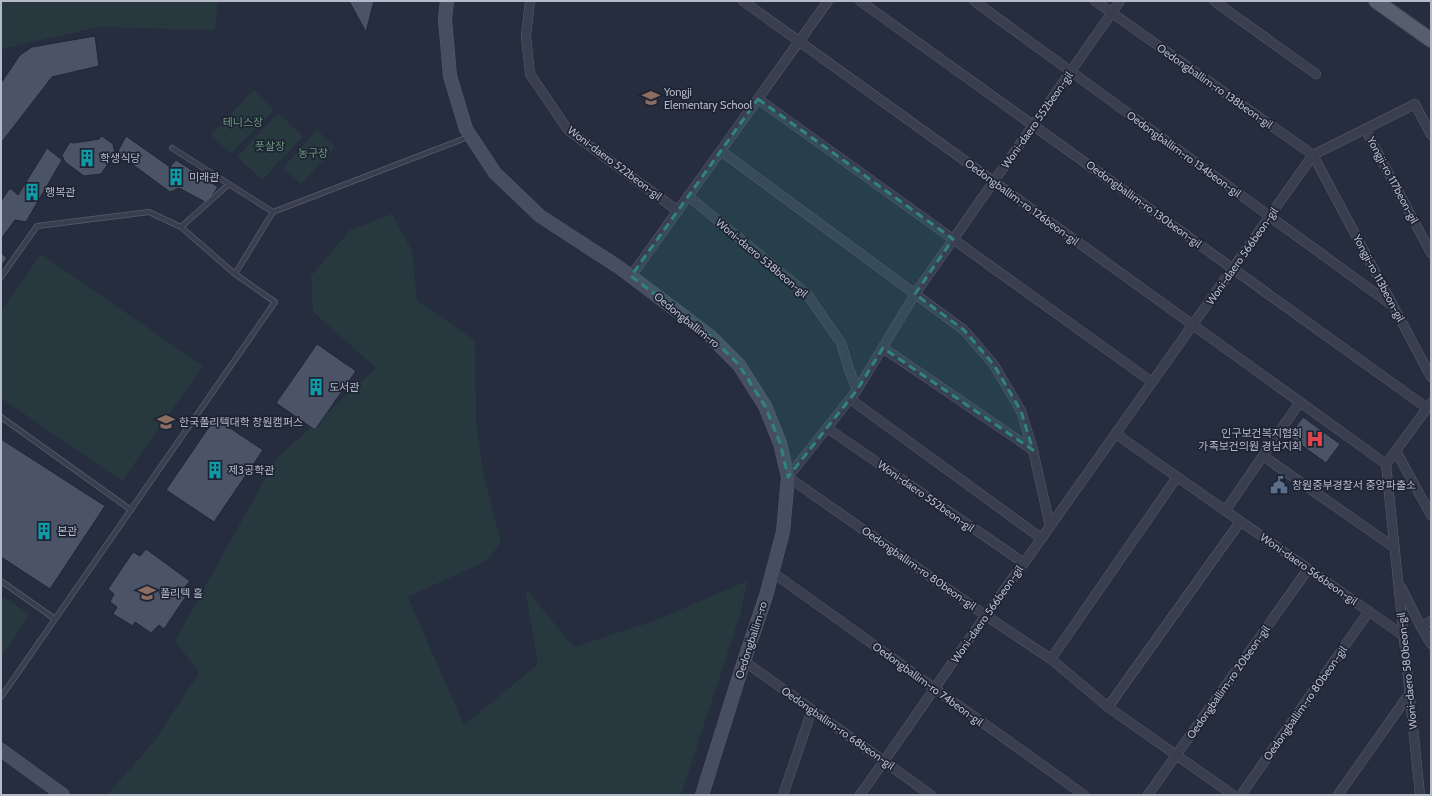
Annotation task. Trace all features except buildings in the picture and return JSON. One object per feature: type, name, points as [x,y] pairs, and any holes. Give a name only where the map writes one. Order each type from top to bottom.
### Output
[{"type":"main road","name":"Oedongballim-ro","points":[[447,1],[446,19],[450,76],[466,130],[495,173],[540,216],[631,276],[710,336],[738,365],[765,406],[780,444],[788,477],[783,532],[772,572],[702,795]]},
{"type":"main road","points":[[1376,1],[1431,40]]},
{"type":"main road","points":[[1,750],[63,795]]},
{"type":"street","name":"Woni-daero 522beon-gil","points":[[530,1],[526,36],[530,74],[568,130],[678,211]]},
{"type":"street","name":"Oedongballim-ro 126beon-gil","points":[[743,1],[1386,464]]},
{"type":"street","points":[[631,276],[828,1]]},
{"type":"street","name":"Oedongballim-ro 130beon-gil","points":[[860,1],[1233,268],[1429,405]]},
{"type":"street","name":"Oedongballim-ro 134beon-gil","points":[[974,1],[1394,306]]},
{"type":"street","name":"Oedongballim-ro 138beon-gil","points":[[1095,1],[1313,155],[1326,180]]},
{"type":"street","name":"Woni-daero 552beon-gil","points":[[788,477],[857,390],[915,294],[1120,1]]},
{"type":"street","points":[[1214,1],[1316,74]]},
{"type":"street","points":[[758,99],[1152,382]]},
{"type":"street","points":[[1313,155],[1415,104],[1431,135]]},
{"type":"street","name":"Yongji-ro 117beon-gil","points":[[1365,129],[1431,253]]},
{"type":"street","points":[[721,151],[964,330],[994,365],[1021,411],[1033,450],[1050,526]]},
{"type":"street","name":"Woni-daero 566beon-gil","points":[[860,795],[985,615],[1042,538],[1313,155]]},
{"type":"street","name":"Yongji-ro 113beon-gil","points":[[1326,180],[1431,377]]},
{"type":"street","name":"Woni-daero 538beon-gil","points":[[688,196],[807,294],[841,342],[857,390]]},
{"type":"street","points":[[883,348],[1033,450]]},
{"type":"street","points":[[850,399],[1042,538]]},
{"type":"street","points":[[1225,511],[1300,402]]},
{"type":"street","points":[[1386,464],[1429,405]]},
{"type":"street","name":"Woni-daero 552beon-gil","points":[[827,428],[1024,563]]},
{"type":"street","name":"Woni-daero 566beon-gil","points":[[1116,434],[1404,636]]},
{"type":"street","points":[[1396,451],[1431,515]]},
{"type":"street","points":[[1263,456],[1395,548]]},
{"type":"street","name":"Woni-daero 580beon-gil","points":[[1386,464],[1420,795]]},
{"type":"street","name":"Oedongballim-ro 80beon-gil","points":[[788,477],[985,615],[1051,659],[1108,707],[1233,795]]},
{"type":"street","points":[[1051,659],[1177,477]]},
{"type":"street","points":[[1108,707],[1240,522]]},
{"type":"street","name":"Oedongballim-ro 20beon-gil","points":[[1148,795],[1308,569]]},
{"type":"street","name":"Oedongballim-ro 74beon-gil","points":[[772,572],[1084,795]]},
{"type":"street","points":[[1398,581],[1431,644]]},
{"type":"street","name":"Oedongballim-ro 80beon-gil","points":[[1241,795],[1369,612]]},
{"type":"street","points":[[1421,627],[1431,621]]},
{"type":"street","name":"Oedongballim-ro 68beon-gil","points":[[744,661],[932,795]]},
{"type":"street","points":[[1338,795],[1410,693]]},
{"type":"street","points":[[783,795],[812,710]]},
{"type":"lane","points":[[235,274],[273,212],[463,139]]},
{"type":"lane","points":[[172,148],[273,212]]},
{"type":"lane","points":[[181,227],[229,184]]},
{"type":"lane","points":[[1,277],[37,226],[149,212],[181,227],[235,274],[275,302],[1,697]]},
{"type":"lane","points":[[1,417],[131,510]]},
{"type":"lane","points":[[1,581],[55,619]]},
{"type":"highlighted area","points":[[758,99],[953,239],[915,294],[964,330],[994,365],[1021,411],[1033,450],[883,348],[857,390],[788,477],[780,443],[765,406],[739,365],[710,336],[631,276]]},
{"type":"green space","points":[[1,1],[218,1],[215,30],[99,27],[1,49]]},
{"type":"green space","name":"테니스장","points":[[254,90],[274,110],[231,154],[211,135]]},
{"type":"green space","name":"풋살장","points":[[278,113],[303,136],[262,180],[237,157]]},
{"type":"green space","name":"농구장","points":[[317,130],[335,147],[301,184],[283,168]]},
{"type":"green space","points":[[392,214],[412,251],[417,300],[475,341],[476,419],[483,472],[501,542],[488,560],[408,597],[464,725],[538,664],[525,588],[574,647],[654,621],[747,581],[741,612],[681,795],[107,795],[153,743],[199,673],[175,641],[276,459],[376,368],[313,312],[311,276],[350,230]]},
{"type":"green space","points":[[41,254],[203,366],[122,481],[1,398],[1,311]]},
{"type":"green space","points":[[1,595],[29,614],[1,658]]},
{"type":"place","name":"Yongji Elementary School","points":[[651,98]]},
{"type":"place","name":"학생식당","points":[[87,158]]},
{"type":"place","name":"미래관","points":[[176,177]]},
{"type":"place","name":"행복관","points":[[32,192]]},
{"type":"place","name":"도서관","points":[[316,387]]},
{"type":"place","name":"한국폴리텍대학 창원캠퍼스","points":[[166,422]]},
{"type":"place","name":"인구보건복지협회 가족보건의원 경남지회","points":[[1315,439]]},
{"type":"place","name":"제3공학관","points":[[215,470]]},
{"type":"place","name":"창원중부경찰서 중앙파출소","points":[[1279,485]]},
{"type":"place","name":"본관","points":[[44,531]]},
{"type":"place","name":"폴리텍 홀","points":[[147,593]]}]
